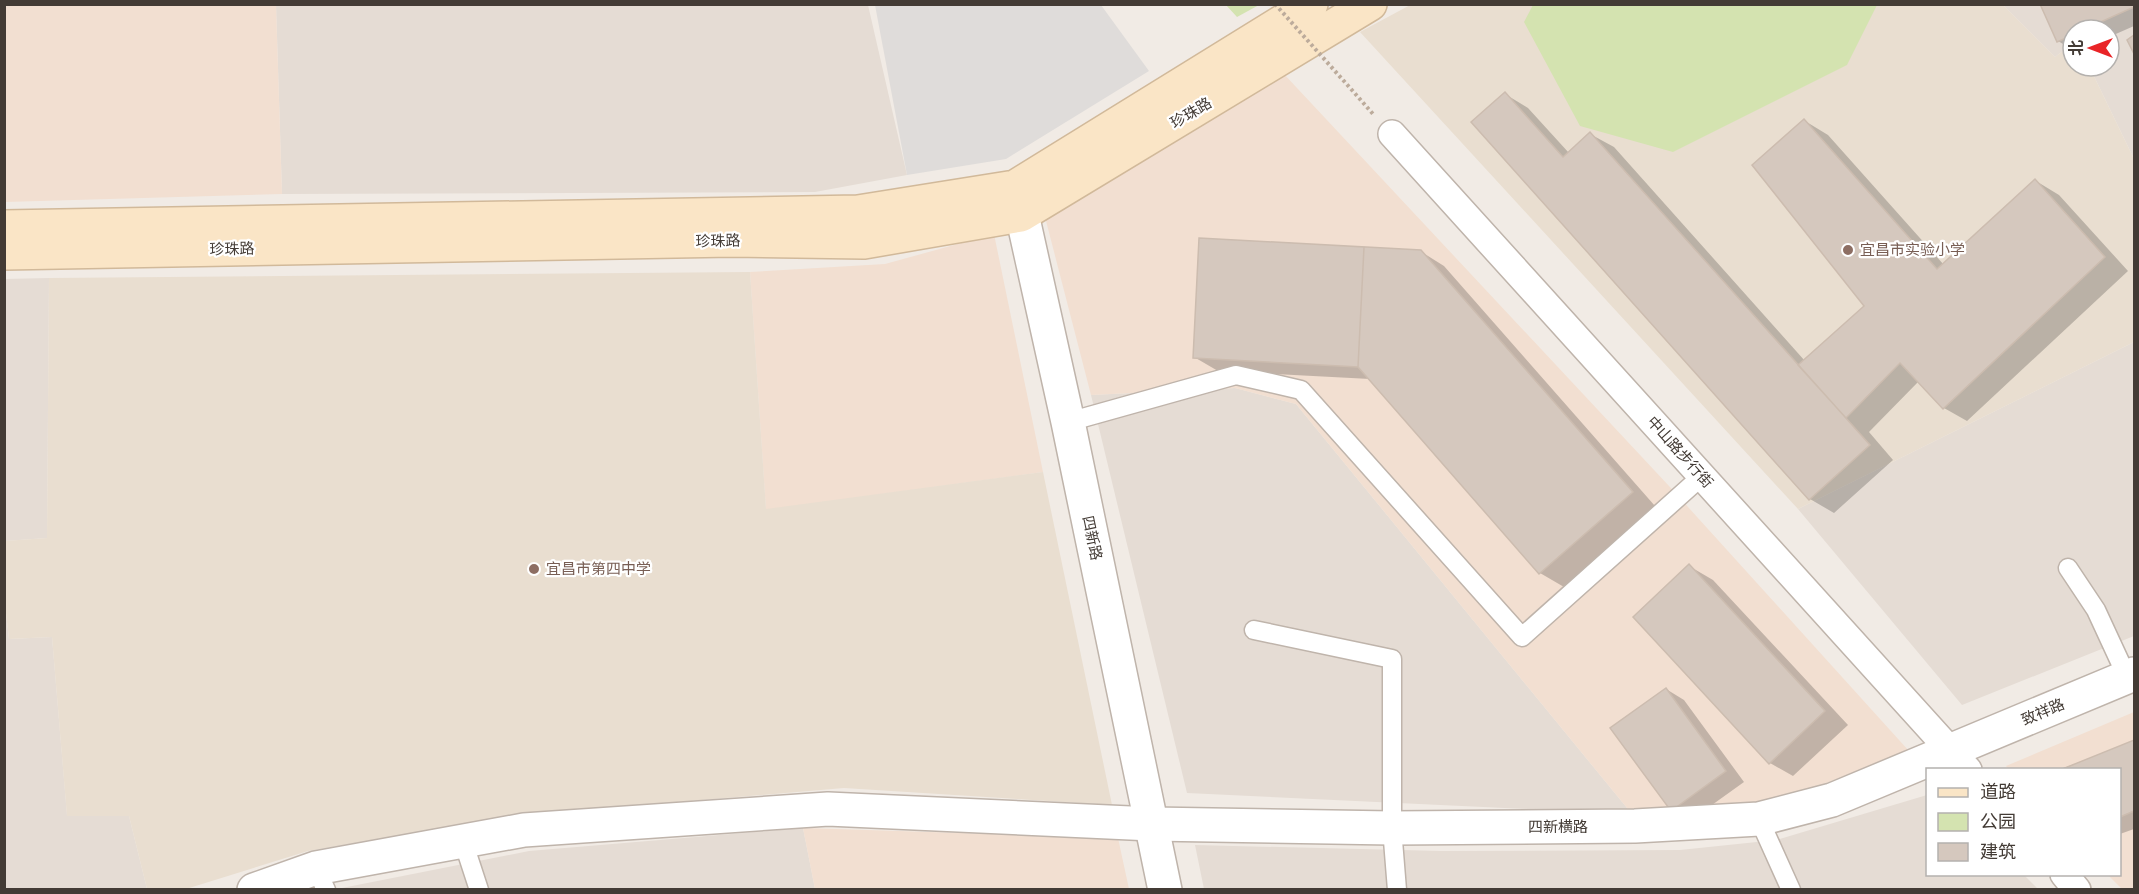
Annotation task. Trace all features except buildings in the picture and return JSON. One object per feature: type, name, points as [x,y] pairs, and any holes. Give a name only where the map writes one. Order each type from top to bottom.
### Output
[{"type":"main road","name":"珍珠路","points":[[4,227],[858,212],[1018,201],[1311,4]]},
{"type":"main road","name":"珍珠路","points":[[4,253],[720,240],[864,242],[1018,201],[1370,4]]},
{"type":"street","name":"中山路步行街","points":[[1392,134],[1960,760]]},
{"type":"street","name":"四新路","points":[[1018,201],[1068,422],[1166,890]]},
{"type":"street","name":"致祥路","points":[[1960,760],[2131,676]]},
{"type":"street","name":"四新横路","points":[[1934,768],[1960,760]]},
{"type":"street","name":"四新横路","points":[[254,890],[321,879],[464,841],[524,830],[828,809],[1152,824],[1392,828],[1635,826],[1759,819],[1832,800],[1926,771]]},
{"type":"street","points":[[2066,876],[2077,890]]},
{"type":"lane","points":[[1068,422],[1236,375],[1301,390],[1522,637],[1702,476]]},
{"type":"lane","points":[[2068,568],[2096,610],[2131,676]]},
{"type":"lane","points":[[1254,630],[1392,658],[1392,828],[1397,890]]},
{"type":"lane","points":[[1759,819],[1791,890]]},
{"type":"lane","points":[[464,841],[479,890]]},
{"type":"path","points":[[1275,4],[1351,89]]},
{"type":"shaded area","name":"宜昌市实验小学","points":[[1412,4],[2003,5],[2055,57],[2061,52],[2061,78],[2095,78],[2134,159],[2134,342],[1798,509],[1360,32]]},
{"type":"shaded area","points":[[4,5],[276,5],[282,194],[5,202]]},
{"type":"shaded area","points":[[276,5],[868,5],[907,175],[815,192],[282,194]]},
{"type":"shaded area","points":[[875,5],[1101,5],[1149,71],[1006,159],[907,175]]},
{"type":"shaded area","points":[[2003,5],[2134,5],[2134,159],[2095,78],[2121,78],[2121,18],[2061,18],[2061,52],[2055,57]]},
{"type":"shaded area","points":[[1283,73],[1669,486],[1909,751],[1759,809],[1632,814],[1296,404],[1235,388],[1091,395],[1045,217]]},
{"type":"shaded area","points":[[994,234],[1043,472],[766,510],[750,272],[885,264]]},
{"type":"shaded area","name":"宜昌市第四中学","points":[[750,272],[766,509],[1043,472],[1112,805],[844,788],[513,816],[308,851],[186,889],[147,889],[129,816],[67,816],[52,637],[9,639],[4,596],[4,541],[47,538],[49,278]]},
{"type":"shaded area","points":[[49,278],[47,538],[5,541],[4,279]]},
{"type":"shaded area","points":[[2134,342],[2134,636],[1962,705],[1798,509]]},
{"type":"shaded area","points":[[1235,388],[1296,404],[1632,814],[1187,793],[1091,395]]},
{"type":"shaded area","points":[[4,596],[9,639],[52,637],[67,815],[129,816],[147,889],[5,889]]},
{"type":"shaded area","points":[[2134,712],[2134,889],[2122,889],[2109,876],[2121,876],[2121,768],[2008,768],[2006,766]]},
{"type":"shaded area","points":[[1926,795],[1926,876],[2025,876],[2038,889],[1204,889],[1195,845],[1441,851],[1680,850],[1776,840]]},
{"type":"shaded area","points":[[803,828],[815,889],[342,888],[529,851]]},
{"type":"shaded area","points":[[803,828],[1118,838],[1129,889],[815,889]]},
{"type":"green space","points":[[1533,4],[1877,5],[1847,65],[1673,152],[1580,126],[1524,22]]},
{"type":"green space","points":[[1226,5],[1259,5],[1237,17]]},
{"type":"place","name":"宜昌市实验小学","points":[[1848,250]]},
{"type":"place","name":"宜昌市第四中学","points":[[534,569]]}]
